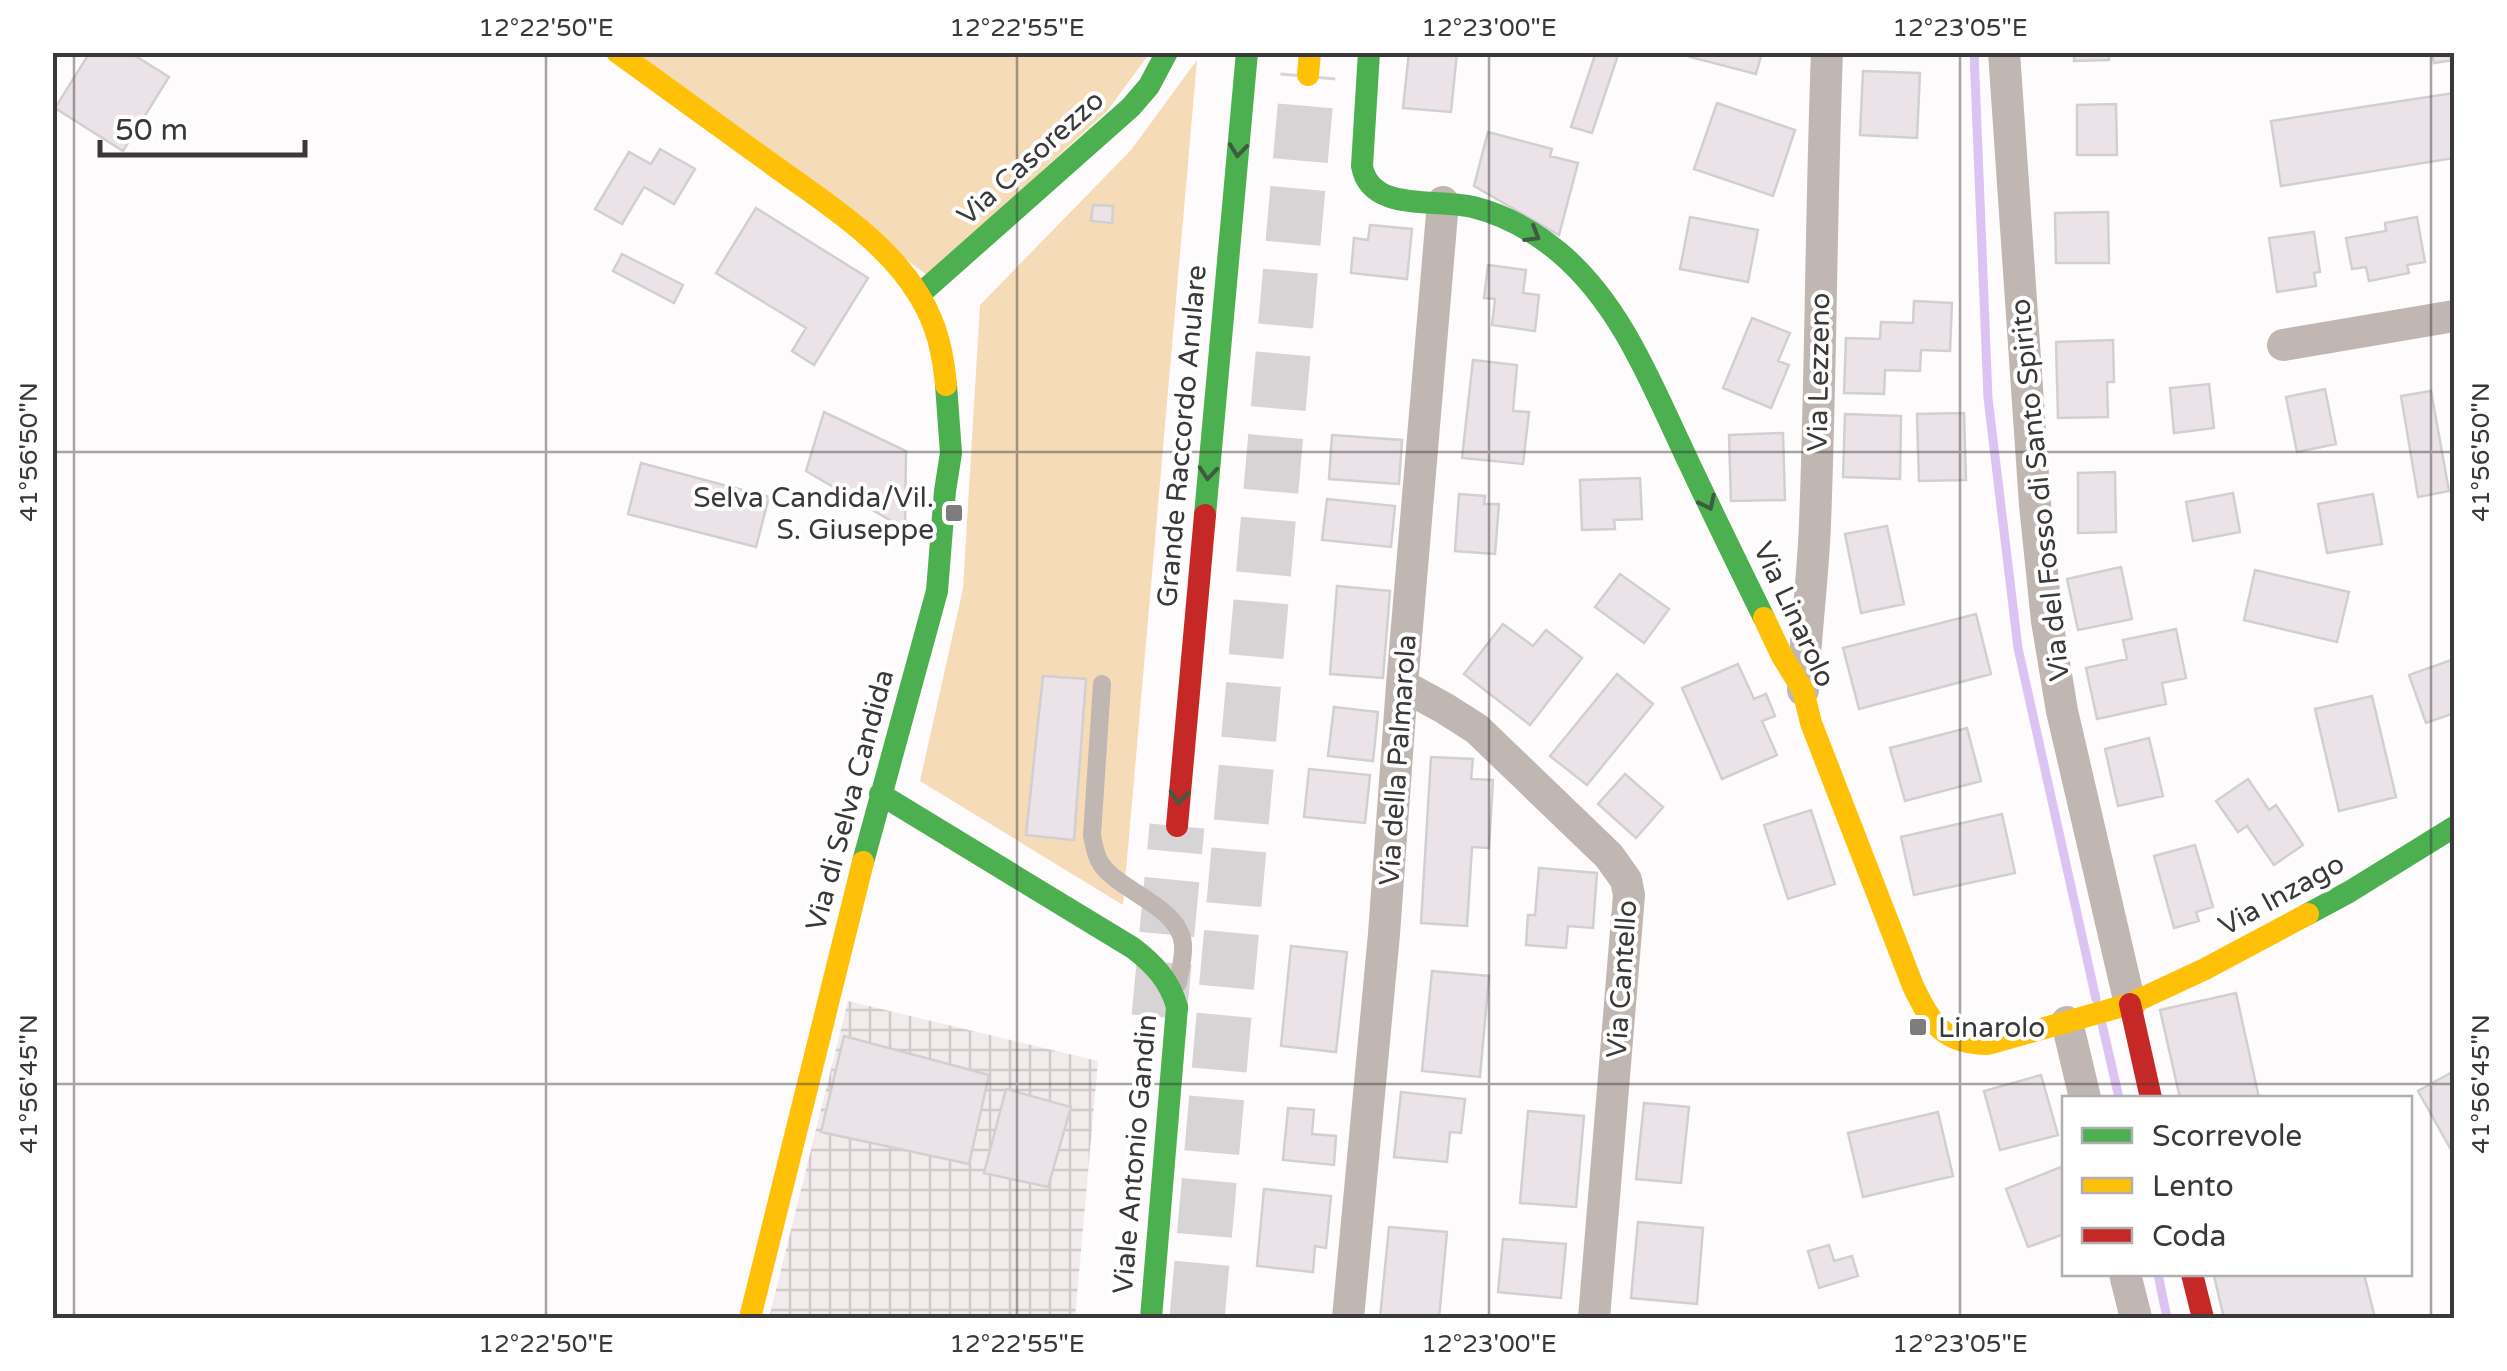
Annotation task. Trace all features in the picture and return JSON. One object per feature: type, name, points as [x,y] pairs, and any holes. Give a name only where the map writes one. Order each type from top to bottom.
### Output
[{"type":"main road","name":"Via di Selva Candida","points":[[617,52],[853,223],[890,258],[918,295],[936,328],[944,361],[951,453],[937,591],[880,794],[750,1318]]},
{"type":"main road","name":"Via Casorezzo","points":[[918,295],[1132,107],[1149,86],[1167,52]]},
{"type":"main road","name":"Grande Raccordo Anulare","points":[[1176,826],[1248,52]]},
{"type":"main road","name":"Via Linarolo","points":[[1369,52],[1362,166],[1368,185],[1378,194],[1392,198],[1478,208],[1517,225],[1560,252],[1590,282],[1610,310],[1650,381],[1782,656],[1803,690],[1811,723],[1914,986],[1937,1028],[1952,1040],[1977,1045],[2130,1004]]},
{"type":"main road","name":"Viale Antonio Gandin","points":[[880,794],[1133,948],[1158,970],[1176,999],[1174,1067],[1151,1318]]},
{"type":"main road","name":"Via Inzago","points":[[2130,1004],[2303,918],[2454,826]]},
{"type":"main road","name":"Via del Fosso di Santo Spirito","points":[[2130,1004],[2152,1096]]},
{"type":"main road","points":[[2192,1276],[2203,1318]]},
{"type":"street","name":"Via Lezzeno","points":[[1803,690],[1815,530],[1827,52]]},
{"type":"street","name":"Via del Fosso di Santo Spirito","points":[[2004,52],[2035,505],[2048,621],[2062,711],[2130,1004]]},
{"type":"street","name":"Via della Palmarola","points":[[1348,1318],[1384,934],[1443,202]]},
{"type":"street","points":[[2283,345],[2454,316]]},
{"type":"street","name":"Via Cantello","points":[[1402,685],[1476,730],[1599,845],[1626,880],[1629,895],[1594,1318]]},
{"type":"street","points":[[2067,1022],[2085,1096]]},
{"type":"street","points":[[2126,1276],[2136,1318]]},
{"type":"lane","points":[[1102,684],[1092,835],[1095,854],[1103,868],[1170,919],[1180,935],[1183,956],[1176,999]]},
{"type":"shaded area","points":[[637,53],[1150,53],[1107,111],[928,276]]},
{"type":"shaded area","points":[[1197,60],[1123,905],[920,781],[963,589],[980,305],[1131,150]]},
{"type":"shaded area","points":[[848,1001],[1098,1061],[1075,1318],[769,1318]]},
{"type":"building","points":[[90,52],[129,52],[169,77],[123,151],[55,108]]},
{"type":"building","points":[[1409,52],[1457,52],[1451,112],[1403,108]]},
{"type":"building","points":[[1596,52],[1619,52],[1592,133],[1571,127]]},
{"type":"building","points":[[1692,52],[1762,52],[1756,74],[1690,57]]},
{"type":"building","points":[[2053,52],[2109,52],[2109,60],[2074,61],[2074,53]]},
{"type":"building","points":[[2432,52],[2454,52],[2454,60],[2434,63]]},
{"type":"building","points":[[1863,71],[1920,73],[1917,138],[1860,135]]},
{"type":"building","points":[[2454,93],[2454,158],[2281,186],[2271,121]]},
{"type":"building","points":[[1717,103],[1795,130],[1773,196],[1694,169]]},
{"type":"building","points":[[2116,104],[2117,155],[2077,155],[2077,105]]},
{"type":"building","points":[[1488,132],[1552,149],[1550,156],[1578,163],[1559,235],[1474,186]]},
{"type":"building","points":[[660,149],[695,169],[674,204],[644,187],[622,224],[595,209],[629,152],[651,164]]},
{"type":"building","points":[[1093,205],[1113,206],[1112,223],[1091,221]]},
{"type":"building","points":[[756,208],[868,278],[814,365],[792,351],[806,328],[716,273]]},
{"type":"building","points":[[2108,212],[2109,263],[2056,263],[2055,213]]},
{"type":"building","points":[[1690,217],[1758,230],[1748,282],[1680,269]]},
{"type":"building","points":[[2417,217],[2425,262],[2407,265],[2409,273],[2369,281],[2366,267],[2352,269],[2346,238],[2386,231],[2385,223]]},
{"type":"building","points":[[1370,225],[1412,229],[1407,279],[1351,273],[1354,238],[1368,240]]},
{"type":"building","points":[[2314,232],[2320,272],[2314,273],[2316,286],[2277,292],[2269,238]]},
{"type":"building","points":[[622,254],[683,285],[674,303],[613,271]]},
{"type":"building","points":[[1488,265],[1526,270],[1523,293],[1539,295],[1535,331],[1492,325],[1495,299],[1484,298]]},
{"type":"building","points":[[1914,301],[1952,303],[1950,351],[1921,350],[1920,371],[1885,370],[1884,394],[1844,393],[1846,338],[1880,339],[1881,322],[1913,323]]},
{"type":"building","points":[[1752,318],[1790,333],[1778,361],[1789,365],[1771,408],[1723,388]]},
{"type":"building","points":[[2113,340],[2114,382],[2107,382],[2108,417],[2058,418],[2056,342]]},
{"type":"building","points":[[1473,360],[1517,365],[1513,411],[1529,412],[1523,464],[1462,458]]},
{"type":"building","points":[[2209,384],[2214,428],[2174,433],[2170,388]]},
{"type":"building","points":[[2325,389],[2336,444],[2297,452],[2286,397]]},
{"type":"building","points":[[2431,391],[2449,491],[2418,497],[2401,396]]},
{"type":"building","points":[[824,412],[906,451],[905,529],[806,471]]},
{"type":"building","points":[[1964,413],[1966,480],[1919,481],[1917,414]]},
{"type":"building","points":[[1845,414],[1901,416],[1900,479],[1843,477]]},
{"type":"building","points":[[1783,433],[1785,500],[1731,501],[1729,435]]},
{"type":"building","points":[[1332,435],[1402,440],[1399,484],[1329,479]]},
{"type":"building","points":[[641,463],[769,497],[756,547],[628,514]]},
{"type":"building","points":[[2115,472],[2116,532],[2078,533],[2078,473]]},
{"type":"building","points":[[1640,478],[1642,519],[1614,520],[1615,529],[1582,530],[1580,480]]},
{"type":"building","points":[[2233,493],[2240,532],[2193,541],[2186,502]]},
{"type":"building","points":[[1459,494],[1485,496],[1484,504],[1499,504],[1495,554],[1455,551]]},
{"type":"building","points":[[2373,494],[2382,544],[2327,553],[2318,504]]},
{"type":"building","points":[[1327,499],[1395,506],[1391,547],[1322,540]]},
{"type":"building","points":[[1887,526],[1904,604],[1861,613],[1845,534]]},
{"type":"building","points":[[2121,567],[2132,619],[2078,630],[2067,579]]},
{"type":"building","points":[[2255,570],[2349,592],[2337,642],[2244,620]]},
{"type":"building","points":[[1620,574],[1669,609],[1644,643],[1595,607]]},
{"type":"building","points":[[1337,586],[1390,591],[1383,678],[1330,674]]},
{"type":"building","points":[[1976,614],[1991,674],[1859,709],[1843,648]]},
{"type":"building","points":[[1503,624],[1533,646],[1546,630],[1582,658],[1530,725],[1464,674]]},
{"type":"building","points":[[2176,629],[2186,678],[2162,683],[2166,704],[2097,719],[2086,668],[2127,659],[2123,640]]},
{"type":"building","points":[[2454,659],[2454,713],[2426,723],[2409,675]]},
{"type":"building","points":[[1738,664],[1754,699],[1766,694],[1775,716],[1762,721],[1777,755],[1722,779],[1682,688]]},
{"type":"building","points":[[1617,674],[1653,704],[1587,785],[1550,756]]},
{"type":"building","points":[[1043,676],[1086,679],[1074,840],[1026,835]]},
{"type":"building","points":[[2372,696],[2396,797],[2339,811],[2315,709]]},
{"type":"building","points":[[1334,707],[1378,712],[1373,761],[1328,756]]},
{"type":"building","points":[[1967,728],[1981,781],[1905,801],[1890,748]]},
{"type":"building","points":[[2149,738],[2163,796],[2118,806],[2105,749]]},
{"type":"building","points":[[1431,757],[1473,759],[1471,779],[1493,780],[1489,848],[1472,847],[1467,926],[1421,923]]},
{"type":"building","points":[[1309,769],[1370,775],[1365,823],[1304,817]]},
{"type":"building","points":[[1625,774],[1663,807],[1636,838],[1598,804]]},
{"type":"building","points":[[2248,779],[2269,810],[2276,805],[2303,845],[2274,865],[2247,826],[2238,832],[2216,801]]},
{"type":"building","points":[[1811,810],[1835,884],[1788,899],[1764,825]]},
{"type":"building","points":[[2002,814],[2015,873],[1914,895],[1901,837]]},
{"type":"building","points":[[2195,845],[2213,907],[2196,912],[2199,921],[2174,928],[2154,856]]},
{"type":"building","points":[[1539,868],[1597,873],[1593,928],[1568,926],[1566,948],[1526,945],[1528,915],[1535,915]]},
{"type":"building","points":[[1291,946],[1347,952],[1336,1052],[1281,1046]]},
{"type":"building","points":[[1432,971],[1489,976],[1480,1077],[1422,1071]]},
{"type":"building","points":[[2236,993],[2259,1096],[2180,1096],[2160,1010]]},
{"type":"building","points":[[844,1036],[989,1075],[969,1164],[821,1132]]},
{"type":"building","points":[[2454,1071],[2454,1155],[2418,1091]]},
{"type":"building","points":[[2041,1075],[2058,1135],[2000,1150],[1984,1091]]},
{"type":"building","points":[[1006,1089],[1071,1107],[1048,1187],[984,1173]]},
{"type":"building","points":[[1401,1092],[1465,1099],[1461,1133],[1450,1132],[1447,1162],[1394,1157]]},
{"type":"building","points":[[1644,1103],[1689,1107],[1681,1183],[1636,1179]]},
{"type":"building","points":[[1288,1108],[1314,1110],[1312,1134],[1336,1136],[1334,1165],[1283,1160]]},
{"type":"building","points":[[1528,1111],[1584,1116],[1576,1207],[1520,1203]]},
{"type":"building","points":[[1938,1112],[1953,1176],[1863,1197],[1848,1133]]},
{"type":"building","points":[[2061,1167],[2062,1235],[2028,1247],[2006,1189]]},
{"type":"building","points":[[1264,1189],[1331,1196],[1326,1248],[1315,1246],[1313,1272],[1257,1266]]},
{"type":"building","points":[[1638,1222],[1703,1228],[1697,1304],[1631,1298]]},
{"type":"building","points":[[1389,1227],[1447,1232],[1439,1318],[1380,1318]]},
{"type":"building","points":[[1503,1239],[1566,1244],[1561,1298],[1498,1292]]},
{"type":"building","points":[[1829,1245],[1834,1261],[1852,1256],[1858,1276],[1819,1288],[1808,1251]]},
{"type":"building","points":[[2214,1276],[2364,1276],[2375,1318],[2224,1318]]},
{"type":"waterway","points":[[1974,52],[1988,398],[2018,648],[2096,999]]},
{"type":"waterway","points":[[2102,1024],[2119,1096]]},
{"type":"waterway","points":[[2158,1276],[2167,1318]]},
{"type":"tunnel","points":[[1197,1318],[1308,75]]},
{"type":"tunnel","points":[[1159,1017],[1177,826]]},
{"type":"traffic: fast","points":[[919,295],[1131,107],[1149,86],[1167,52]]},
{"type":"traffic: fast","points":[[1205,515],[1247,52]]},
{"type":"traffic: fast","points":[[1369,52],[1362,166],[1368,181],[1378,191],[1407,201],[1485,210],[1530,231],[1581,273],[1631,343],[1764,618]]},
{"type":"traffic: fast","points":[[863,862],[937,591],[951,453],[946,385]]},
{"type":"traffic: fast","points":[[880,794],[1133,948],[1166,981],[1177,1007],[1151,1318]]},
{"type":"traffic: fast","points":[[2308,914],[2454,827]]},
{"type":"traffic: slow","points":[[617,52],[833,208],[890,258],[931,318],[946,385]]},
{"type":"traffic: slow","points":[[1308,75],[1310,52]]},
{"type":"traffic: slow","points":[[1764,618],[1803,690],[1811,723],[1913,986],[1933,1021],[1949,1035],[1988,1044],[2130,1004],[2308,914]]},
{"type":"traffic: slow","points":[[750,1318],[863,862]]},
{"type":"traffic: jam","points":[[1177,826],[1205,515]]},
{"type":"traffic: jam","points":[[2130,1004],[2151,1096]]},
{"type":"traffic: jam","points":[[2192,1276],[2203,1318]]},
{"type":"place","name":"Selva Candida/Vil. S. Giuseppe","points":[[954,513]]},
{"type":"place","name":"Linarolo","points":[[1918,1027]]}]
